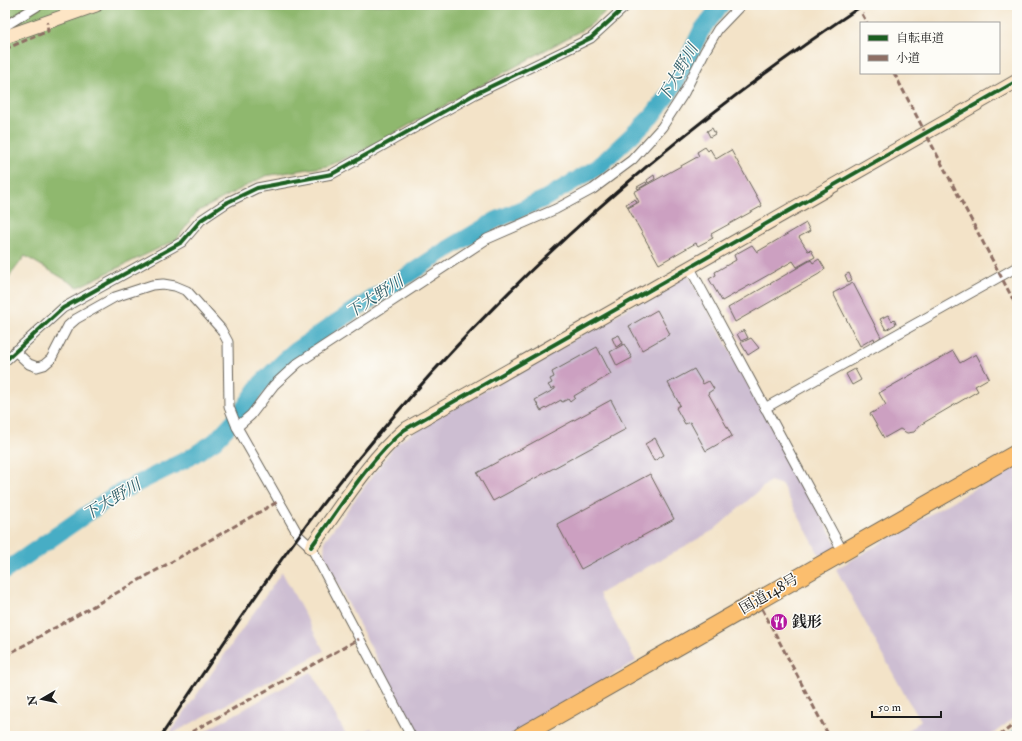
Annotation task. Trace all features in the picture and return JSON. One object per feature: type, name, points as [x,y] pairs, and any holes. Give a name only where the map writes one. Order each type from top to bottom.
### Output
[{"type":"highway","name":"国道148号","points":[[521,736],[1017,453]]},
{"type":"street","points":[[5,26],[39,5]]},
{"type":"street","points":[[5,37],[96,5]]},
{"type":"street","points":[[5,361],[63,308],[182,242],[201,220],[228,202],[257,188],[332,174],[475,94],[591,38],[627,5]]},
{"type":"street","points":[[237,427],[251,416],[274,385],[298,363],[487,239],[556,210],[594,189],[632,160],[662,127],[684,93],[718,29],[740,5]]},
{"type":"street","points":[[311,547],[374,462],[404,430],[1017,81]]},
{"type":"street","points":[[765,408],[1017,267]]},
{"type":"street","points":[[690,268],[843,552]]},
{"type":"street","points":[[15,352],[29,364],[37,367],[44,365],[51,359],[68,326],[76,319],[114,297],[152,285],[163,284],[175,286],[186,291],[221,329],[228,342],[229,407],[237,427],[299,536],[311,547],[411,736]]},
{"type":"shaded area","points":[[688,274],[838,547],[821,558],[782,485],[770,481],[714,530],[599,594],[636,661],[511,736],[417,736],[324,557],[325,540],[396,444],[416,430]]},
{"type":"shaded area","points":[[1017,464],[1017,716],[990,736],[902,736],[921,720],[907,699],[836,569]]},
{"type":"shaded area","points":[[282,572],[324,651],[168,736]]},
{"type":"shaded area","points":[[311,672],[347,736],[196,736]]},
{"type":"shaded area","points":[[371,728],[375,736],[356,736]]},
{"type":"green space","points":[[5,5],[613,5],[589,26],[364,150],[328,166],[265,176],[197,212],[176,240],[78,287],[25,256],[5,282]]},
{"type":"building","points":[[712,128],[715,134],[710,137],[707,131]]},
{"type":"building","points":[[705,147],[708,151],[710,149],[716,159],[731,150],[762,206],[711,234],[713,238],[698,246],[696,243],[659,264],[628,208],[639,202],[634,192],[699,156],[697,152]]},
{"type":"building","points":[[654,175],[655,179],[648,183],[647,180]]},
{"type":"building","points":[[646,182],[647,184],[638,189],[637,187]]},
{"type":"building","points":[[635,199],[637,202],[628,207],[626,204]]},
{"type":"building","points":[[806,223],[810,231],[799,237],[808,251],[811,250],[815,257],[797,267],[793,261],[722,301],[709,279],[716,275],[715,272],[736,260],[734,255],[752,245],[757,252]]},
{"type":"building","points":[[819,259],[825,269],[819,274],[735,322],[728,308],[811,260],[813,263]]},
{"type":"building","points":[[849,273],[852,280],[848,282],[845,275]]},
{"type":"building","points":[[853,283],[881,337],[875,341],[874,338],[860,346],[833,293]]},
{"type":"building","points":[[657,310],[670,334],[642,350],[629,326]]},
{"type":"building","points":[[888,315],[892,321],[894,319],[896,324],[886,330],[880,319]]},
{"type":"building","points":[[744,330],[748,338],[741,341],[737,334]]},
{"type":"building","points":[[619,335],[623,343],[616,347],[612,338]]},
{"type":"building","points":[[751,338],[759,348],[748,355],[741,343]]},
{"type":"building","points":[[624,344],[632,358],[617,366],[610,352]]},
{"type":"building","points":[[597,347],[611,374],[574,396],[575,398],[570,402],[568,399],[562,402],[561,400],[541,411],[535,400],[555,389],[555,387],[551,389],[548,385],[552,383],[550,379],[554,377],[552,372]]},
{"type":"building","points":[[953,351],[960,363],[976,354],[989,378],[975,386],[978,391],[920,425],[914,432],[907,433],[900,429],[884,438],[870,414],[886,405],[879,393]]},
{"type":"building","points":[[694,369],[703,384],[709,381],[714,389],[708,393],[732,436],[706,451],[690,422],[685,424],[676,408],[680,405],[668,383]]},
{"type":"building","points":[[855,369],[861,380],[852,385],[846,374]]},
{"type":"building","points":[[611,400],[626,429],[493,501],[477,473]]},
{"type":"building","points":[[655,438],[664,455],[654,461],[645,444]]},
{"type":"building","points":[[650,474],[674,519],[581,569],[557,524]]},
{"type":"waterway","name":"下大野川","points":[[5,571],[114,495],[189,458],[215,441],[239,415],[261,383],[293,352],[335,323],[441,253],[496,220],[544,199],[598,167],[652,116],[675,85],[701,31],[721,5]]},
{"type":"waterway","points":[[1008,736],[1017,729]]},
{"type":"railway","points":[[161,736],[254,598],[328,497],[409,398],[467,335],[528,274],[591,215],[656,159],[723,105],[792,54],[863,5]]},
{"type":"marked path","points":[[862,14],[866,22]]},
{"type":"marked path","points":[[5,49],[48,31],[47,22]]},
{"type":"marked path","points":[[895,74],[1017,307]]},
{"type":"marked path","points":[[5,656],[279,501]]},
{"type":"marked path","points":[[758,601],[829,736]]},
{"type":"marked path","points":[[184,736],[359,639]]},
{"type":"marked path","points":[[999,736],[1017,722]]},
{"type":"cycle path","points":[[5,361],[63,308],[182,242],[201,220],[228,202],[257,188],[332,174],[475,94],[591,38],[627,5]]},
{"type":"cycle path","points":[[311,547],[354,486],[378,456],[404,430],[1017,81]]},
{"type":"place","name":"銭形","points":[[779,622]]}]
